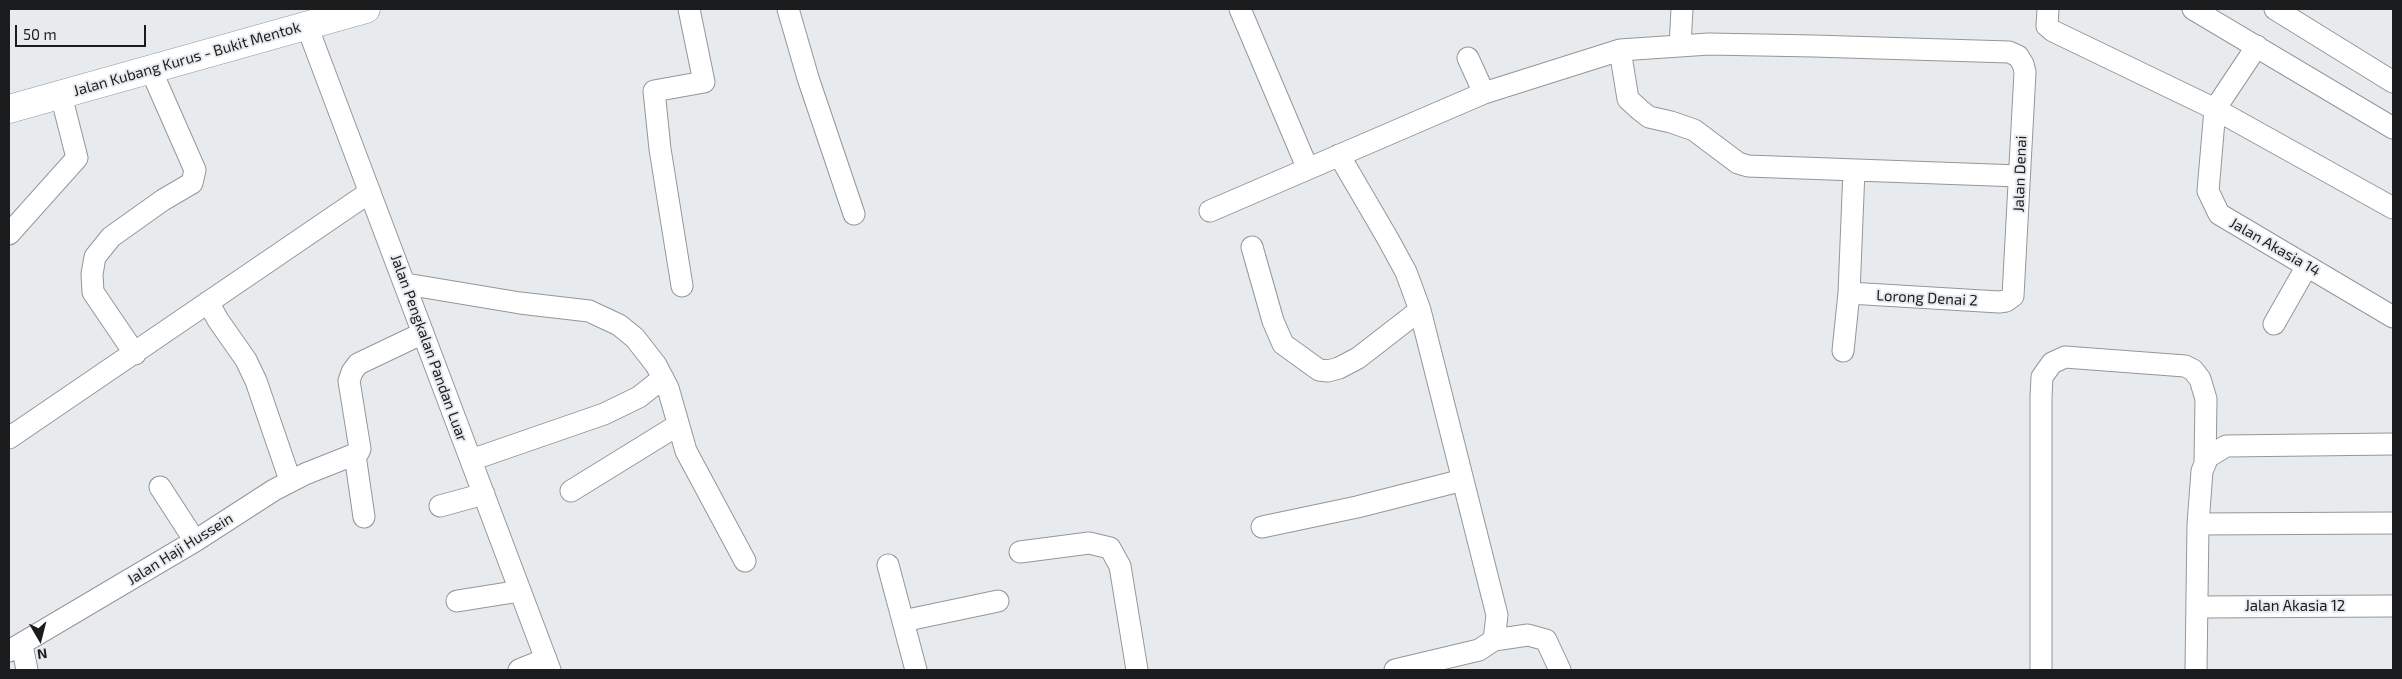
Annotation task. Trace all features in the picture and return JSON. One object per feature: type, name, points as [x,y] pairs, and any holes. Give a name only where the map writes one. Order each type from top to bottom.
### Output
[{"type":"main road","name":"Jalan Kubang Kurus - Bukit Mentok","points":[[9,109],[366,9]]},
{"type":"street","points":[[682,286],[660,148],[654,91],[704,82],[689,9]]},
{"type":"street","points":[[788,9],[808,78],[854,214]]},
{"type":"street","points":[[1240,9],[1307,167]]},
{"type":"street","points":[[1210,211],[1307,167],[1484,93],[1620,50],[1680,46],[1682,9]]},
{"type":"street","points":[[2048,9],[2048,26],[2053,30],[2215,109],[2393,208]]},
{"type":"street","points":[[2193,9],[2393,128]]},
{"type":"street","points":[[2275,9],[2393,82]]},
{"type":"street","name":"Jalan Pengkalan Pandan Luar","points":[[307,26],[406,284],[548,665]]},
{"type":"street","name":"Jalan Denai","points":[[1680,46],[1709,44],[1814,46],[2009,52],[2018,56],[2024,64],[2025,72],[2014,291],[2013,296],[2006,301]]},
{"type":"street","name":"Jalan Akasia 14","points":[[2257,46],[2215,109],[2208,191],[2219,214],[2393,317]]},
{"type":"street","points":[[1620,50],[1628,99],[1650,117],[1694,130],[1738,163],[1748,166],[2019,176]]},
{"type":"street","points":[[1468,58],[1484,93]]},
{"type":"street","points":[[135,354],[93,292],[92,274],[95,257],[111,237],[163,200],[192,183],[195,170],[151,70]]},
{"type":"street","points":[[9,234],[77,158],[68,93]]},
{"type":"street","points":[[1339,155],[1406,272],[1420,310],[1497,614],[1501,640]]},
{"type":"street","points":[[1843,351],[1854,170]]},
{"type":"street","points":[[9,438],[135,354],[370,192]]},
{"type":"street","points":[[1252,246],[1273,320],[1284,344],[1319,370],[1328,372],[1358,358],[1420,310]]},
{"type":"street","points":[[2274,324],[2307,266]]},
{"type":"street","points":[[406,284],[520,303],[589,311],[619,325],[635,338],[656,365],[663,378],[674,406],[686,451],[745,561]]},
{"type":"street","name":"Lorong Denai 2","points":[[1848,293],[2006,301]]},
{"type":"street","points":[[208,302],[250,367],[290,480]]},
{"type":"street","points":[[364,517],[354,455],[360,449],[349,381],[352,372],[358,364],[423,333]]},
{"type":"street","points":[[2041,670],[2041,397],[2042,377],[2052,363],[2065,357],[2185,366],[2193,370],[2200,379],[2206,399],[2205,463]]},
{"type":"street","points":[[471,460],[604,414],[639,397],[663,378]]},
{"type":"street","points":[[571,491],[678,426]]},
{"type":"street","points":[[2196,670],[2198,524],[2202,471],[2208,457],[2226,446],[2393,444]]},
{"type":"street","name":"Jalan Haji Hussein","points":[[15,648],[195,541],[290,480],[354,455]]},
{"type":"street","points":[[1262,527],[1357,507],[1463,480]]},
{"type":"street","points":[[160,487],[195,541]]},
{"type":"street","points":[[440,506],[484,494]]},
{"type":"street","points":[[2198,524],[2393,523]]},
{"type":"street","points":[[1020,552],[1089,543],[1110,548],[1120,566],[1137,670]]},
{"type":"street","points":[[888,565],[916,670]]},
{"type":"street","points":[[458,601],[520,591]]},
{"type":"street","points":[[903,621],[998,601]]},
{"type":"street","name":"Jalan Akasia 12","points":[[2198,607],[2393,606]]},
{"type":"street","points":[[1395,670],[1479,650],[1501,640],[1528,635],[1546,640],[1560,670]]},
{"type":"street","points":[[15,648],[27,670]]},
{"type":"street","points":[[519,670],[548,665]]}]
